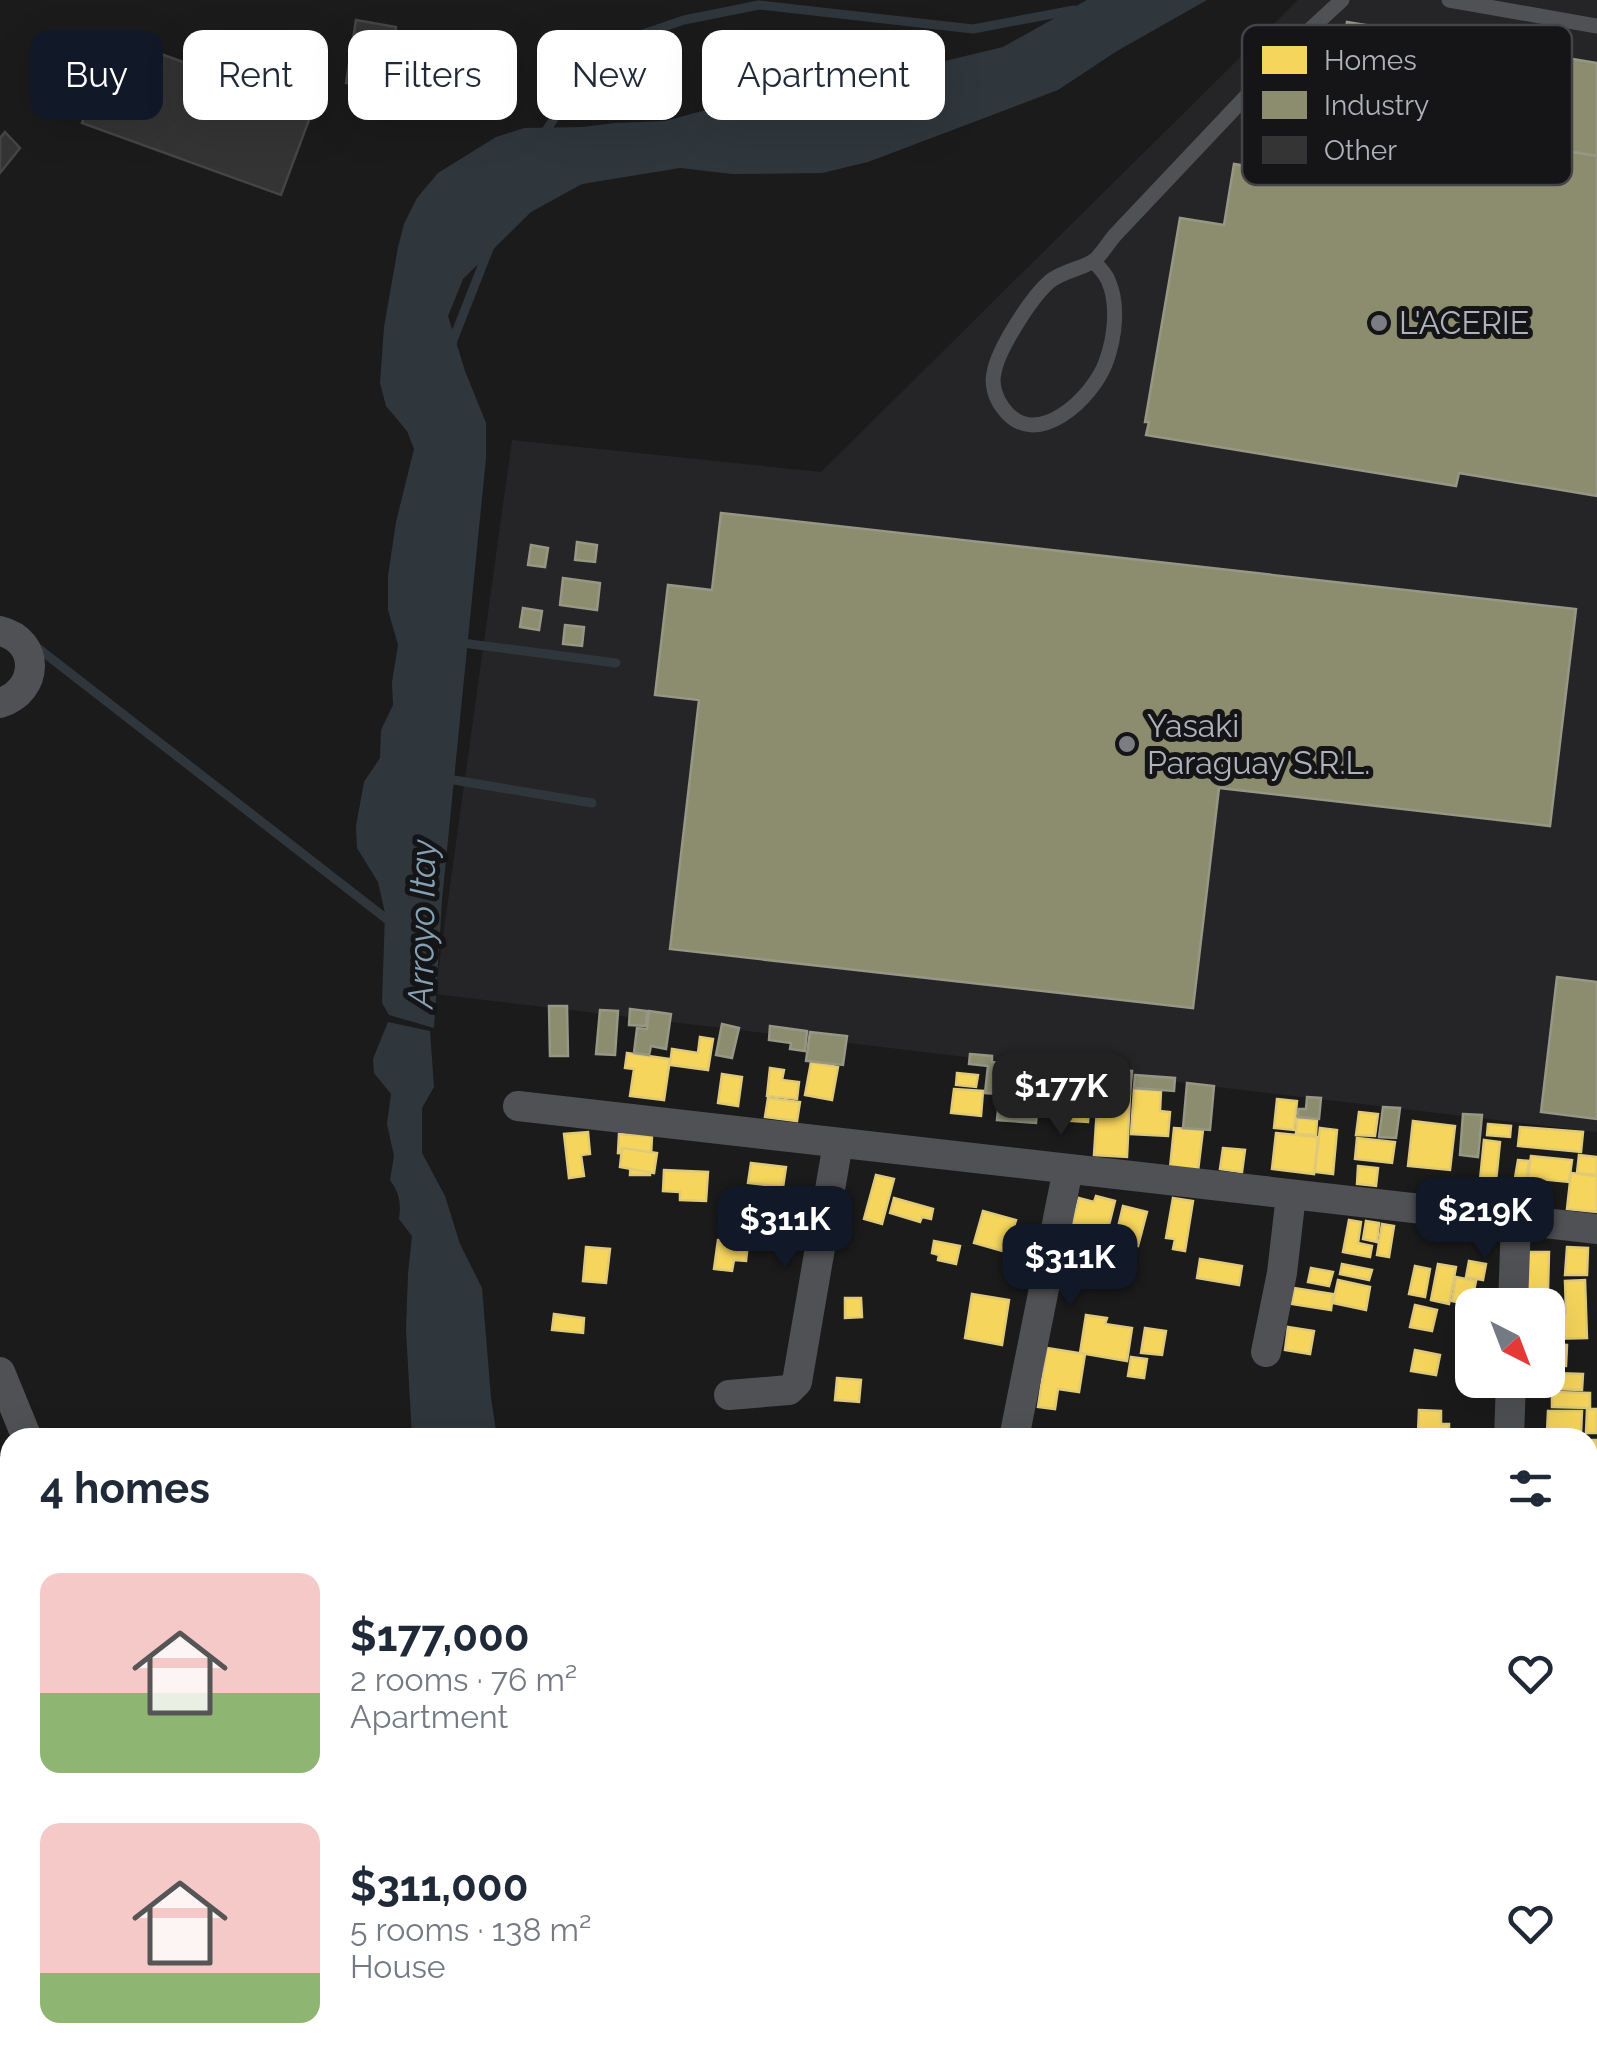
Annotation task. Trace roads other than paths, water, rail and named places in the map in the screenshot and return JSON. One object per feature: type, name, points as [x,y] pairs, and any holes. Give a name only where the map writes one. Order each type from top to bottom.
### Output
[{"type":"street","points":[[0,631],[18,639],[28,654],[30,673],[17,695],[0,703]]},
{"type":"street","points":[[518,1106],[1597,1229]]},
{"type":"street","points":[[729,1396],[789,1390],[797,1382],[838,1142]]},
{"type":"street","points":[[1016,1428],[1068,1168]]},
{"type":"street","points":[[1266,1352],[1292,1194]]},
{"type":"street","points":[[1514,1288],[1516,1221]]},
{"type":"street","points":[[0,1372],[23,1428]]},
{"type":"street","points":[[1509,1428],[1510,1398]]},
{"type":"lane","points":[[1315,25],[1342,0]]},
{"type":"lane","points":[[1450,0],[1597,26]]},
{"type":"lane","points":[[1094,262],[1107,276],[1114,295],[1115,318],[1106,363],[1083,397],[1061,418],[1040,426],[1009,417],[996,400],[992,376],[999,355],[1036,294],[1053,278],[1094,262],[1115,234],[1242,100]]},
{"type":"water","points":[[1087,0],[1207,0],[1058,90],[868,162],[822,173],[732,174],[680,168],[582,184],[531,212],[463,279],[448,316],[486,423],[486,458],[442,900],[434,1028],[389,1015],[382,1003],[385,913],[378,882],[357,848],[356,826],[364,782],[380,758],[381,730],[393,705],[398,645],[388,610],[388,576],[414,449],[407,431],[386,406],[380,383],[384,327],[398,247],[417,198],[438,173],[496,137],[524,128],[682,120],[682,116],[702,111],[702,120],[945,120],[945,61],[1003,47]]},
{"type":"water","points":[[388,1022],[430,1031],[434,1087],[422,1108],[422,1153],[445,1196],[460,1244],[482,1288],[496,1428],[411,1428],[406,1330],[412,1236],[399,1219],[399,1199],[390,1180],[394,1156],[387,1124],[391,1094],[374,1073],[373,1059]]},
{"type":"waterway","name":"Arroyo Itay","points":[[542,137],[572,90],[634,37],[684,20],[759,5],[973,29],[1074,10]]},
{"type":"waterway","name":"Arroyo Itay","points":[[452,348],[490,246]]},
{"type":"waterway","points":[[455,642],[616,663]]},
{"type":"waterway","points":[[34,645],[393,924]]},
{"type":"waterway","points":[[442,778],[592,803]]},
{"type":"place","name":"L'ACERIE","points":[[1379,323]]},
{"type":"place","name":"Yasaki Paraguay S.R.L.","points":[[1127,744]]}]
